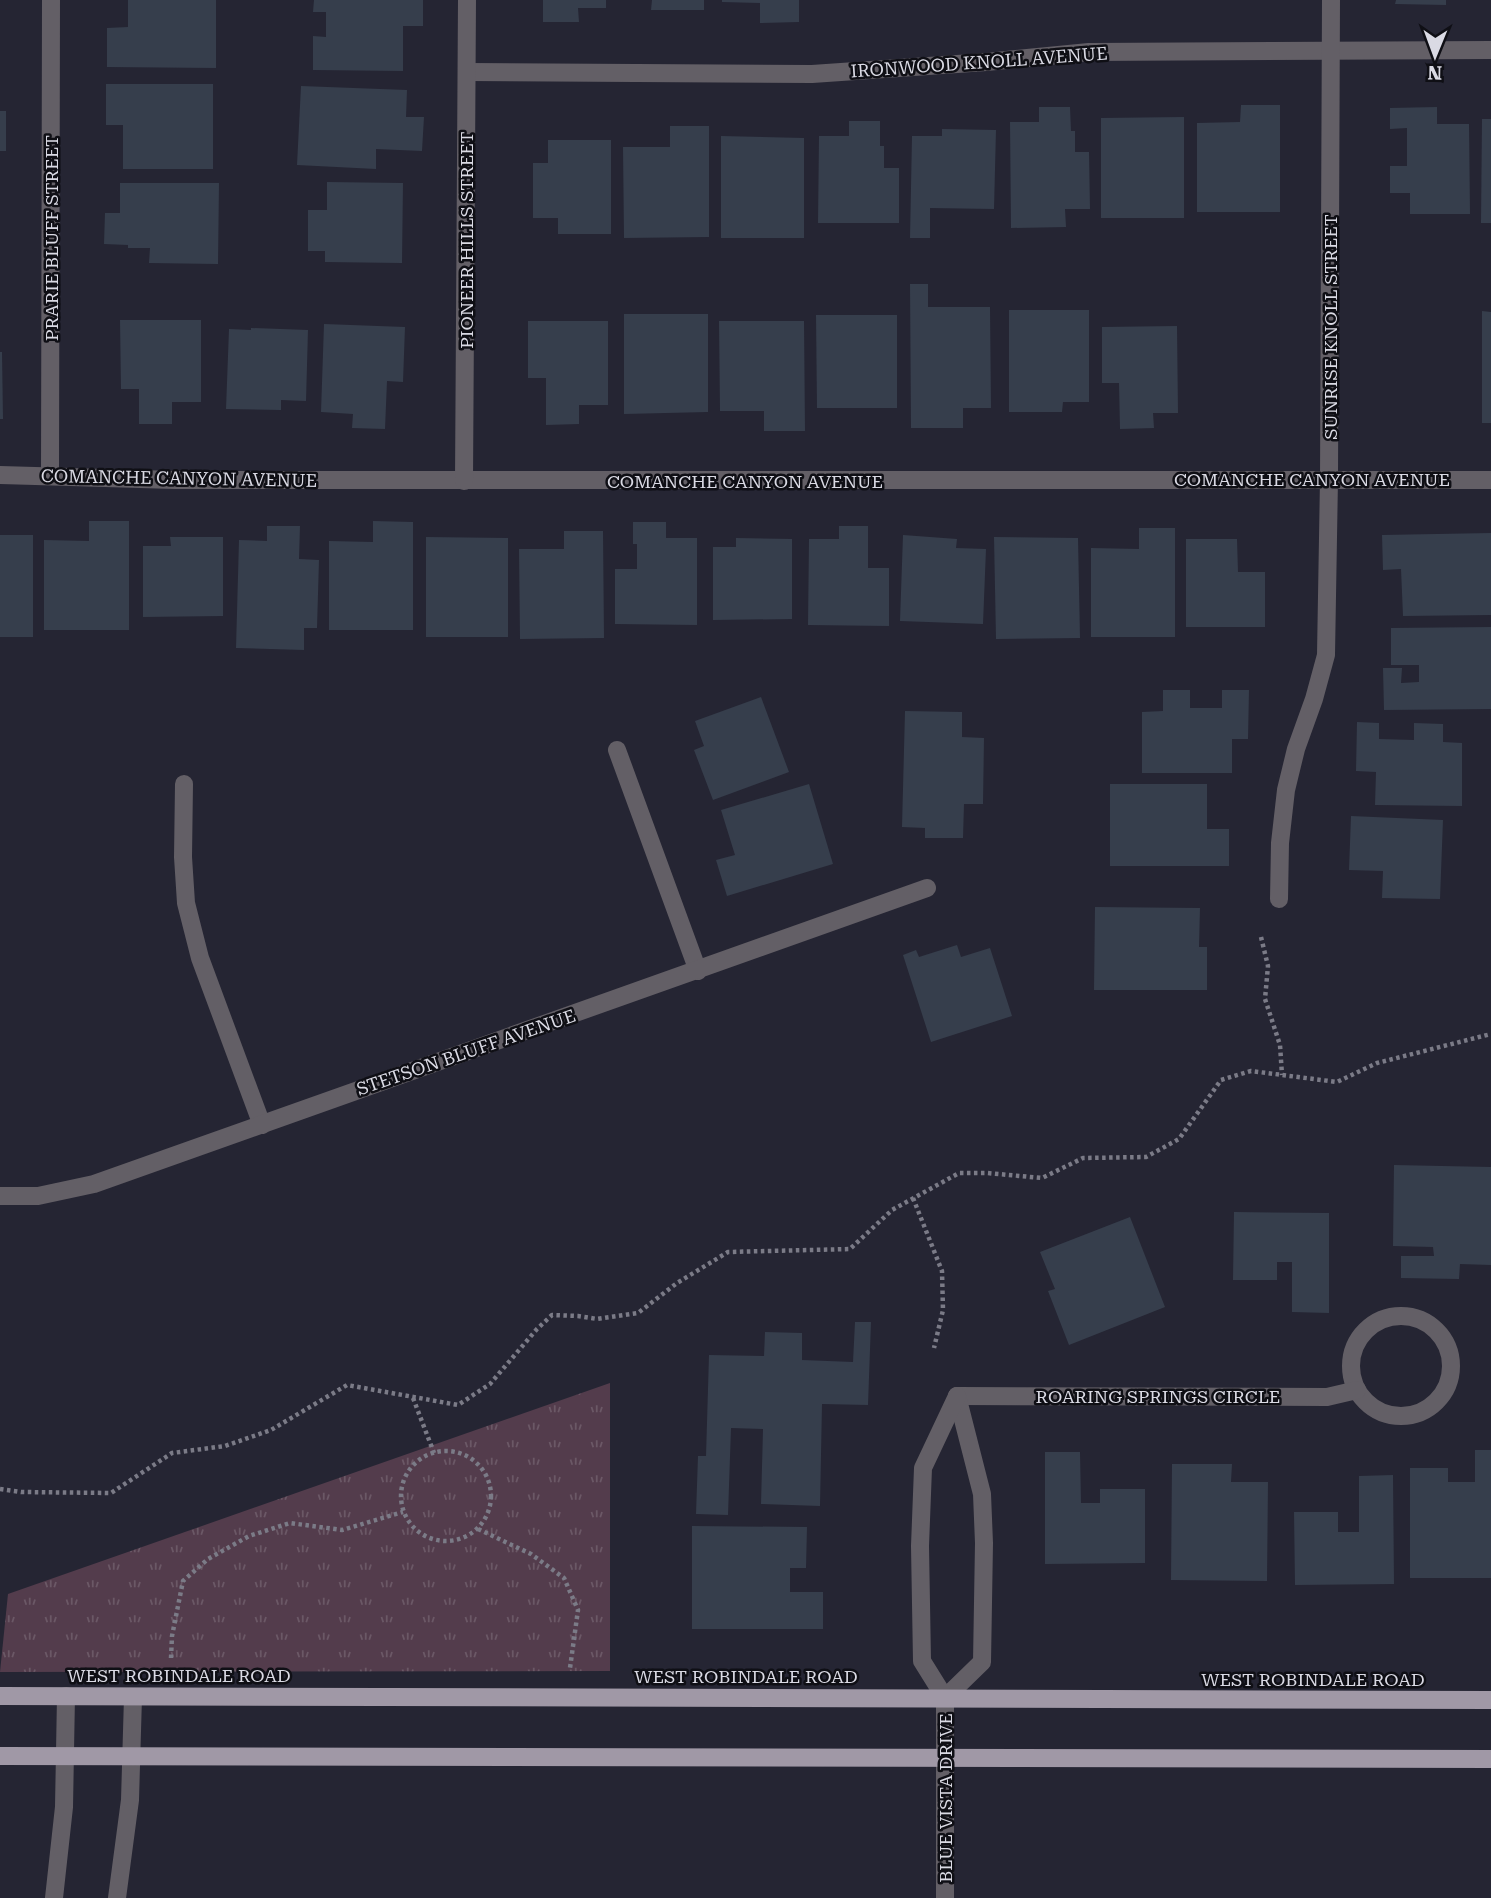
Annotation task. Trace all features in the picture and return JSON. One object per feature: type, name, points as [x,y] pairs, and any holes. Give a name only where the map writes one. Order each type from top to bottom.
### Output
[{"type":"main road","name":"WEST ROBINDALE ROAD","points":[[0,1696],[1491,1700]]},
{"type":"main road","points":[[0,1756],[1491,1759]]},
{"type":"street","name":"PRARIE BLUFF STREET","points":[[50,475],[51,0]]},
{"type":"street","name":"PIONEER HILLS STREET","points":[[464,481],[467,0]]},
{"type":"street","name":"SUNRISE KNOLL STREET","points":[[1279,899],[1280,843],[1286,790],[1326,655],[1331,0]]},
{"type":"street","name":"IRONWOOD KNOLL AVENUE","points":[[467,72],[812,74],[1089,52],[1491,50]]},
{"type":"street","name":"COMANCHE CANYON AVENUE","points":[[0,475],[175,480],[464,481],[1491,480]]},
{"type":"street","points":[[617,750],[698,971]]},
{"type":"street","points":[[184,784],[183,857],[186,903],[200,958],[262,1125]]},
{"type":"street","name":"STETSON BLUFF AVENUE","points":[[0,1196],[37,1196],[94,1184],[927,888]]},
{"type":"street","points":[[1406,1316],[1422,1320],[1436,1329],[1447,1343],[1452,1375],[1446,1391],[1436,1404],[1422,1413],[1405,1417],[1389,1416],[1374,1409],[1357,1390],[1350,1367],[1353,1350],[1361,1335],[1374,1324],[1389,1317],[1406,1316]]},
{"type":"street","name":"ROARING SPRINGS CIRCLE","points":[[957,1396],[1326,1397],[1357,1390]]},
{"type":"street","name":"BLUE VISTA DRIVE","points":[[945,1898],[945,1698],[922,1661],[920,1546],[923,1468],[957,1396]]},
{"type":"street","name":"BLUE VISTA DRIVE","points":[[945,1698],[982,1662],[982,1494],[957,1396]]},
{"type":"street","points":[[54,1898],[64,1807],[66,1696]]},
{"type":"street","points":[[117,1898],[130,1800],[133,1697]]},
{"type":"path","points":[[1261,937],[1268,966],[1265,999],[1280,1045],[1282,1075]]},
{"type":"path","points":[[0,1489],[21,1492],[111,1493],[172,1453],[225,1446],[271,1430],[346,1385],[458,1405],[490,1384],[552,1315],[597,1319],[638,1313],[677,1283],[728,1252],[850,1249],[892,1210],[959,1173],[1042,1178],[1083,1158],[1146,1157],[1179,1139],[1221,1080],[1251,1071],[1337,1082],[1377,1063],[1491,1034]]},
{"type":"path","points":[[913,1198],[942,1271],[943,1310],[934,1348]]},
{"type":"path","points":[[413,1398],[434,1453]]},
{"type":"path","points":[[449,1451],[463,1454],[476,1462],[491,1488],[487,1517],[478,1529],[466,1537],[436,1541],[422,1535],[411,1525],[403,1512],[400,1498],[402,1483],[409,1470],[420,1459],[434,1453],[449,1451]]},
{"type":"path","points":[[171,1658],[172,1636],[183,1581],[208,1559],[249,1536],[290,1523],[342,1530],[403,1512]]},
{"type":"path","points":[[478,1529],[531,1554],[564,1577],[578,1609],[570,1668]]},
{"type":"green space","points":[[610,1383],[610,1671],[0,1672],[8,1594]]},
{"type":"building","points":[[128,0],[216,0],[216,68],[107,67],[107,28],[128,27]]},
{"type":"building","points":[[314,0],[423,0],[423,26],[403,26],[403,71],[313,70],[313,36],[326,37],[326,12],[313,12]]},
{"type":"building","points":[[543,0],[606,0],[606,8],[578,8],[579,22],[543,22]]},
{"type":"building","points":[[652,0],[704,0],[704,10],[651,10]]},
{"type":"building","points":[[722,0],[799,0],[799,22],[760,23],[760,3]]},
{"type":"building","points":[[1396,0],[1446,0],[1446,5],[1395,4]]},
{"type":"building","points":[[106,84],[213,84],[213,169],[123,169],[123,125],[106,125]]},
{"type":"building","points":[[301,86],[407,90],[406,117],[424,117],[422,151],[376,149],[376,169],[297,165]]},
{"type":"building","points":[[1241,105],[1280,105],[1280,212],[1197,212],[1197,123],[1240,122]]},
{"type":"building","points":[[1039,107],[1070,107],[1071,131],[1075,131],[1075,152],[1089,152],[1090,209],[1065,209],[1066,227],[1011,228],[1010,122],[1039,122]]},
{"type":"building","points":[[1437,107],[1437,124],[1469,124],[1470,214],[1410,214],[1410,193],[1390,193],[1390,166],[1407,166],[1407,128],[1390,129],[1390,108]]},
{"type":"building","points":[[0,111],[6,111],[6,151],[0,151]]},
{"type":"building","points":[[1184,117],[1184,218],[1101,218],[1101,118]]},
{"type":"building","points":[[1482,119],[1491,119],[1491,223],[1481,223]]},
{"type":"building","points":[[849,121],[880,121],[880,146],[884,146],[884,168],[899,168],[899,223],[818,223],[819,136],[849,136]]},
{"type":"building","points":[[670,126],[709,126],[709,237],[624,238],[623,147],[670,147]]},
{"type":"building","points":[[942,129],[996,130],[994,209],[930,208],[930,238],[910,238],[912,136],[942,136]]},
{"type":"building","points":[[721,136],[804,138],[804,238],[721,238]]},
{"type":"building","points":[[548,140],[611,140],[611,234],[558,234],[558,218],[533,218],[533,163],[548,163]]},
{"type":"building","points":[[327,182],[403,183],[402,263],[325,262],[325,251],[308,251],[308,210],[327,210]]},
{"type":"building","points":[[120,183],[219,183],[218,264],[149,263],[150,248],[104,244],[105,213],[120,213]]},
{"type":"building","points":[[910,284],[928,284],[928,307],[990,307],[991,408],[963,408],[963,428],[911,428]]},
{"type":"building","points":[[1009,310],[1089,310],[1089,402],[1063,402],[1062,412],[1009,412]]},
{"type":"building","points":[[1482,311],[1491,312],[1491,423],[1482,423]]},
{"type":"building","points":[[624,314],[708,314],[708,412],[624,414]]},
{"type":"building","points":[[816,315],[897,315],[897,408],[817,408]]},
{"type":"building","points":[[120,320],[201,320],[201,402],[172,402],[172,424],[139,424],[139,389],[121,389]]},
{"type":"building","points":[[528,321],[608,321],[608,405],[579,405],[579,424],[546,425],[546,378],[528,378]]},
{"type":"building","points":[[719,321],[804,321],[805,431],[764,431],[764,411],[720,411]]},
{"type":"building","points":[[324,324],[405,327],[403,382],[387,381],[385,429],[352,428],[353,414],[321,412]]},
{"type":"building","points":[[1177,326],[1178,413],[1153,413],[1154,428],[1120,429],[1119,383],[1102,383],[1102,327]]},
{"type":"building","points":[[229,329],[308,330],[306,401],[281,400],[281,410],[226,409]]},
{"type":"building","points":[[2,352],[3,419],[0,419]]},
{"type":"building","points":[[89,521],[129,521],[129,630],[44,630],[44,540],[89,541]]},
{"type":"building","points":[[373,521],[413,522],[413,630],[329,630],[329,541],[373,542]]},
{"type":"building","points":[[633,522],[666,522],[666,538],[697,538],[697,625],[615,624],[615,569],[637,569],[637,544],[633,544]]},
{"type":"building","points":[[267,526],[300,526],[299,559],[319,560],[317,628],[304,628],[304,650],[236,648],[239,540],[267,541]]},
{"type":"building","points":[[839,526],[868,526],[868,568],[889,568],[889,626],[808,625],[809,539],[839,539]]},
{"type":"building","points":[[1139,528],[1175,528],[1175,637],[1091,637],[1091,548],[1139,549]]},
{"type":"building","points":[[564,531],[603,531],[604,638],[520,639],[519,549],[564,549]]},
{"type":"building","points":[[1491,533],[1491,615],[1403,616],[1401,569],[1383,570],[1382,535]]},
{"type":"building","points":[[0,535],[33,535],[33,637],[0,637]]},
{"type":"building","points":[[903,535],[957,539],[956,548],[986,549],[983,624],[900,621]]},
{"type":"building","points":[[170,537],[223,537],[223,616],[143,617],[143,546],[171,546]]},
{"type":"building","points":[[426,537],[508,538],[508,637],[426,637]]},
{"type":"building","points":[[994,537],[1078,538],[1080,638],[996,639]]},
{"type":"building","points":[[736,538],[792,539],[792,619],[713,620],[713,547],[736,547]]},
{"type":"building","points":[[1186,539],[1237,539],[1238,572],[1265,572],[1265,627],[1186,627]]},
{"type":"building","points":[[1491,627],[1491,709],[1384,710],[1383,668],[1402,668],[1401,683],[1419,682],[1419,665],[1391,665],[1391,628]]},
{"type":"building","points":[[1163,690],[1190,690],[1190,708],[1222,708],[1222,690],[1249,690],[1248,739],[1232,739],[1232,773],[1142,773],[1142,712],[1163,711]]},
{"type":"building","points":[[761,697],[789,772],[713,800],[694,750],[704,746],[695,721]]},
{"type":"building","points":[[905,711],[962,712],[962,737],[984,738],[983,804],[964,804],[963,838],[925,838],[925,828],[902,827]]},
{"type":"building","points":[[1357,722],[1379,723],[1379,739],[1414,740],[1414,723],[1443,724],[1443,742],[1462,743],[1462,806],[1375,805],[1376,772],[1356,771]]},
{"type":"building","points":[[809,784],[833,864],[727,896],[716,860],[735,855],[721,810]]},
{"type":"building","points":[[1110,784],[1207,784],[1207,829],[1229,829],[1229,866],[1110,866]]},
{"type":"building","points":[[1351,816],[1443,820],[1440,899],[1382,898],[1383,871],[1349,870]]},
{"type":"building","points":[[1095,907],[1200,908],[1199,947],[1207,947],[1207,990],[1094,990]]},
{"type":"building","points":[[957,945],[961,957],[990,948],[1012,1016],[931,1042],[903,955],[916,950],[919,957]]},
{"type":"building","points":[[1394,1165],[1491,1167],[1491,1265],[1460,1264],[1459,1279],[1401,1278],[1401,1256],[1434,1256],[1433,1247],[1393,1246]]},
{"type":"building","points":[[1234,1212],[1329,1213],[1329,1313],[1292,1312],[1292,1262],[1277,1262],[1277,1280],[1233,1280]]},
{"type":"building","points":[[1130,1217],[1165,1307],[1069,1345],[1048,1291],[1055,1289],[1040,1252]]},
{"type":"building","points":[[855,1322],[871,1322],[868,1405],[822,1404],[820,1506],[761,1504],[763,1429],[731,1428],[728,1515],[696,1514],[698,1456],[706,1456],[709,1355],[764,1356],[765,1332],[802,1333],[802,1360],[853,1362]]},
{"type":"building","points":[[1475,1450],[1491,1450],[1491,1578],[1410,1578],[1410,1468],[1448,1468],[1448,1482],[1475,1482]]},
{"type":"building","points":[[1045,1452],[1080,1452],[1081,1503],[1100,1503],[1100,1489],[1145,1489],[1145,1563],[1045,1564]]},
{"type":"building","points":[[1172,1464],[1232,1464],[1231,1482],[1268,1482],[1267,1581],[1171,1580]]},
{"type":"building","points":[[1393,1475],[1394,1584],[1295,1585],[1294,1512],[1338,1512],[1338,1532],[1359,1532],[1359,1476]]},
{"type":"building","points":[[692,1526],[807,1527],[806,1568],[790,1568],[790,1592],[823,1592],[823,1629],[692,1629]]}]
